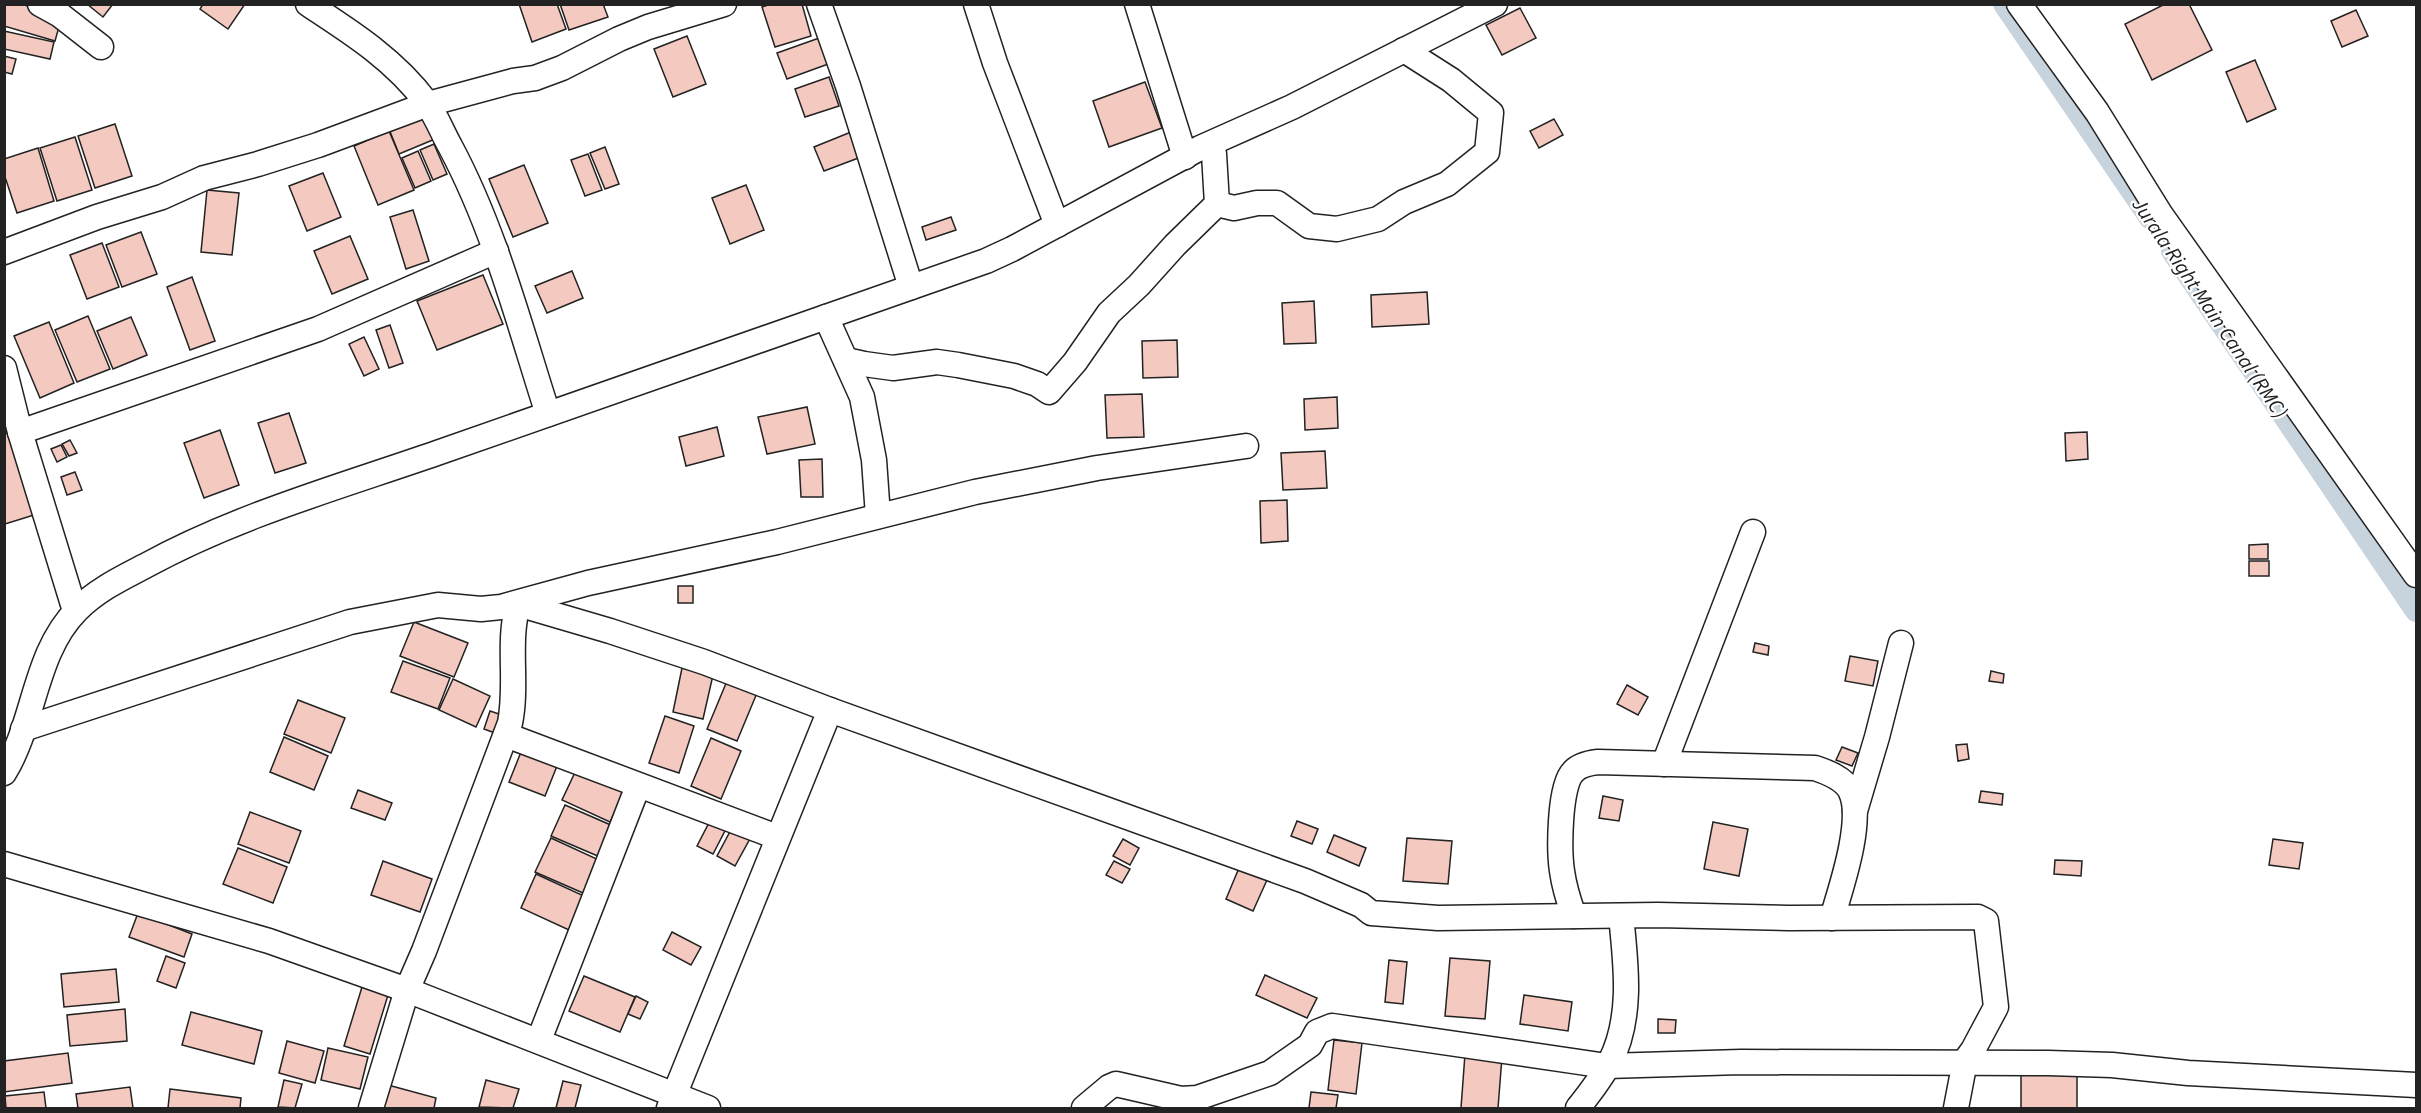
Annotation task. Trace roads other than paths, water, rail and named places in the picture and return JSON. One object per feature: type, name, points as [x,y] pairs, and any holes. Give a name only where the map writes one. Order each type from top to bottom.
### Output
[{"type":"street","points":[[40,4],[60,15],[100,47]]},
{"type":"street","points":[[308,4],[358,36],[382,55],[428,104],[465,173],[496,251],[548,414]]},
{"type":"street","points":[[4,252],[97,217],[162,197],[204,178],[318,145],[428,104],[513,81],[536,78],[562,68],[682,10],[724,4]]},
{"type":"street","points":[[819,4],[848,86],[911,287]]},
{"type":"street","points":[[976,4],[995,63],[1057,225]]},
{"type":"street","points":[[1137,4],[1185,157]]},
{"type":"street","points":[[4,773],[23,729],[57,636],[75,611],[101,589],[182,545],[300,500],[986,261],[1185,157],[1404,51],[1458,13],[1495,4]]},
{"type":"street","points":[[2019,4],[2097,112],[2161,215],[2416,575]]},
{"type":"street","points":[[1217,204],[1234,208],[1257,203],[1278,203],[1309,226],[1337,229],[1378,219],[1404,201],[1447,184],[1471,166],[1487,152],[1491,113],[1459,86],[1404,51]]},
{"type":"street","points":[[846,360],[893,368],[937,362],[958,365],[1014,376],[1037,384],[1049,392],[1075,362],[1108,313],[1139,285],[1175,245],[1217,204],[1214,154],[1211,144]]},
{"type":"street","points":[[20,432],[318,329],[496,251]]},
{"type":"street","points":[[826,317],[862,397],[869,424],[879,516]]},
{"type":"street","points":[[4,368],[20,432],[75,611]]},
{"type":"street","points":[[23,729],[350,622],[438,605],[493,609],[588,583],[777,542],[975,492],[1097,468],[1246,446]]},
{"type":"street","points":[[1664,764],[1754,532]]},
{"type":"street","points":[[518,604],[676,652],[830,710],[1305,881],[1361,905],[1371,913],[1438,918],[1978,917],[1986,921],[1996,1007],[1965,1061],[1956,1108]]},
{"type":"street","points":[[371,1108],[406,990],[424,951],[506,735],[515,693],[512,628],[518,604]]},
{"type":"street","points":[[1832,918],[1846,873],[1854,813],[1877,737],[1901,643]]},
{"type":"street","points":[[671,1101],[830,710]]},
{"type":"street","points":[[506,735],[777,837]]},
{"type":"street","points":[[1574,916],[1562,873],[1560,853],[1563,801],[1568,779],[1573,771],[1586,763],[1815,768],[1838,778],[1850,789],[1854,813]]},
{"type":"street","points":[[539,1040],[638,786]]},
{"type":"street","points":[[4,864],[270,941],[539,1040],[671,1101],[708,1108]]},
{"type":"street","points":[[1578,1108],[1607,1066],[1618,1044],[1625,1016],[1621,916]]},
{"type":"street","points":[[1084,1108],[1108,1087],[1116,1084],[1189,1100],[1245,1083],[1270,1073],[1310,1045],[1317,1032],[1332,1026],[1607,1066],[1741,1062],[1965,1061],[2112,1065],[2188,1073],[2416,1085]]},
{"type":"waterway","name":"Jurala Right Main Canal (RMC)","points":[[2004,4],[2150,218]]},
{"type":"waterway","name":"Jurala Right Main Canal (RMC)","points":[[2172,251],[2416,611]]}]
